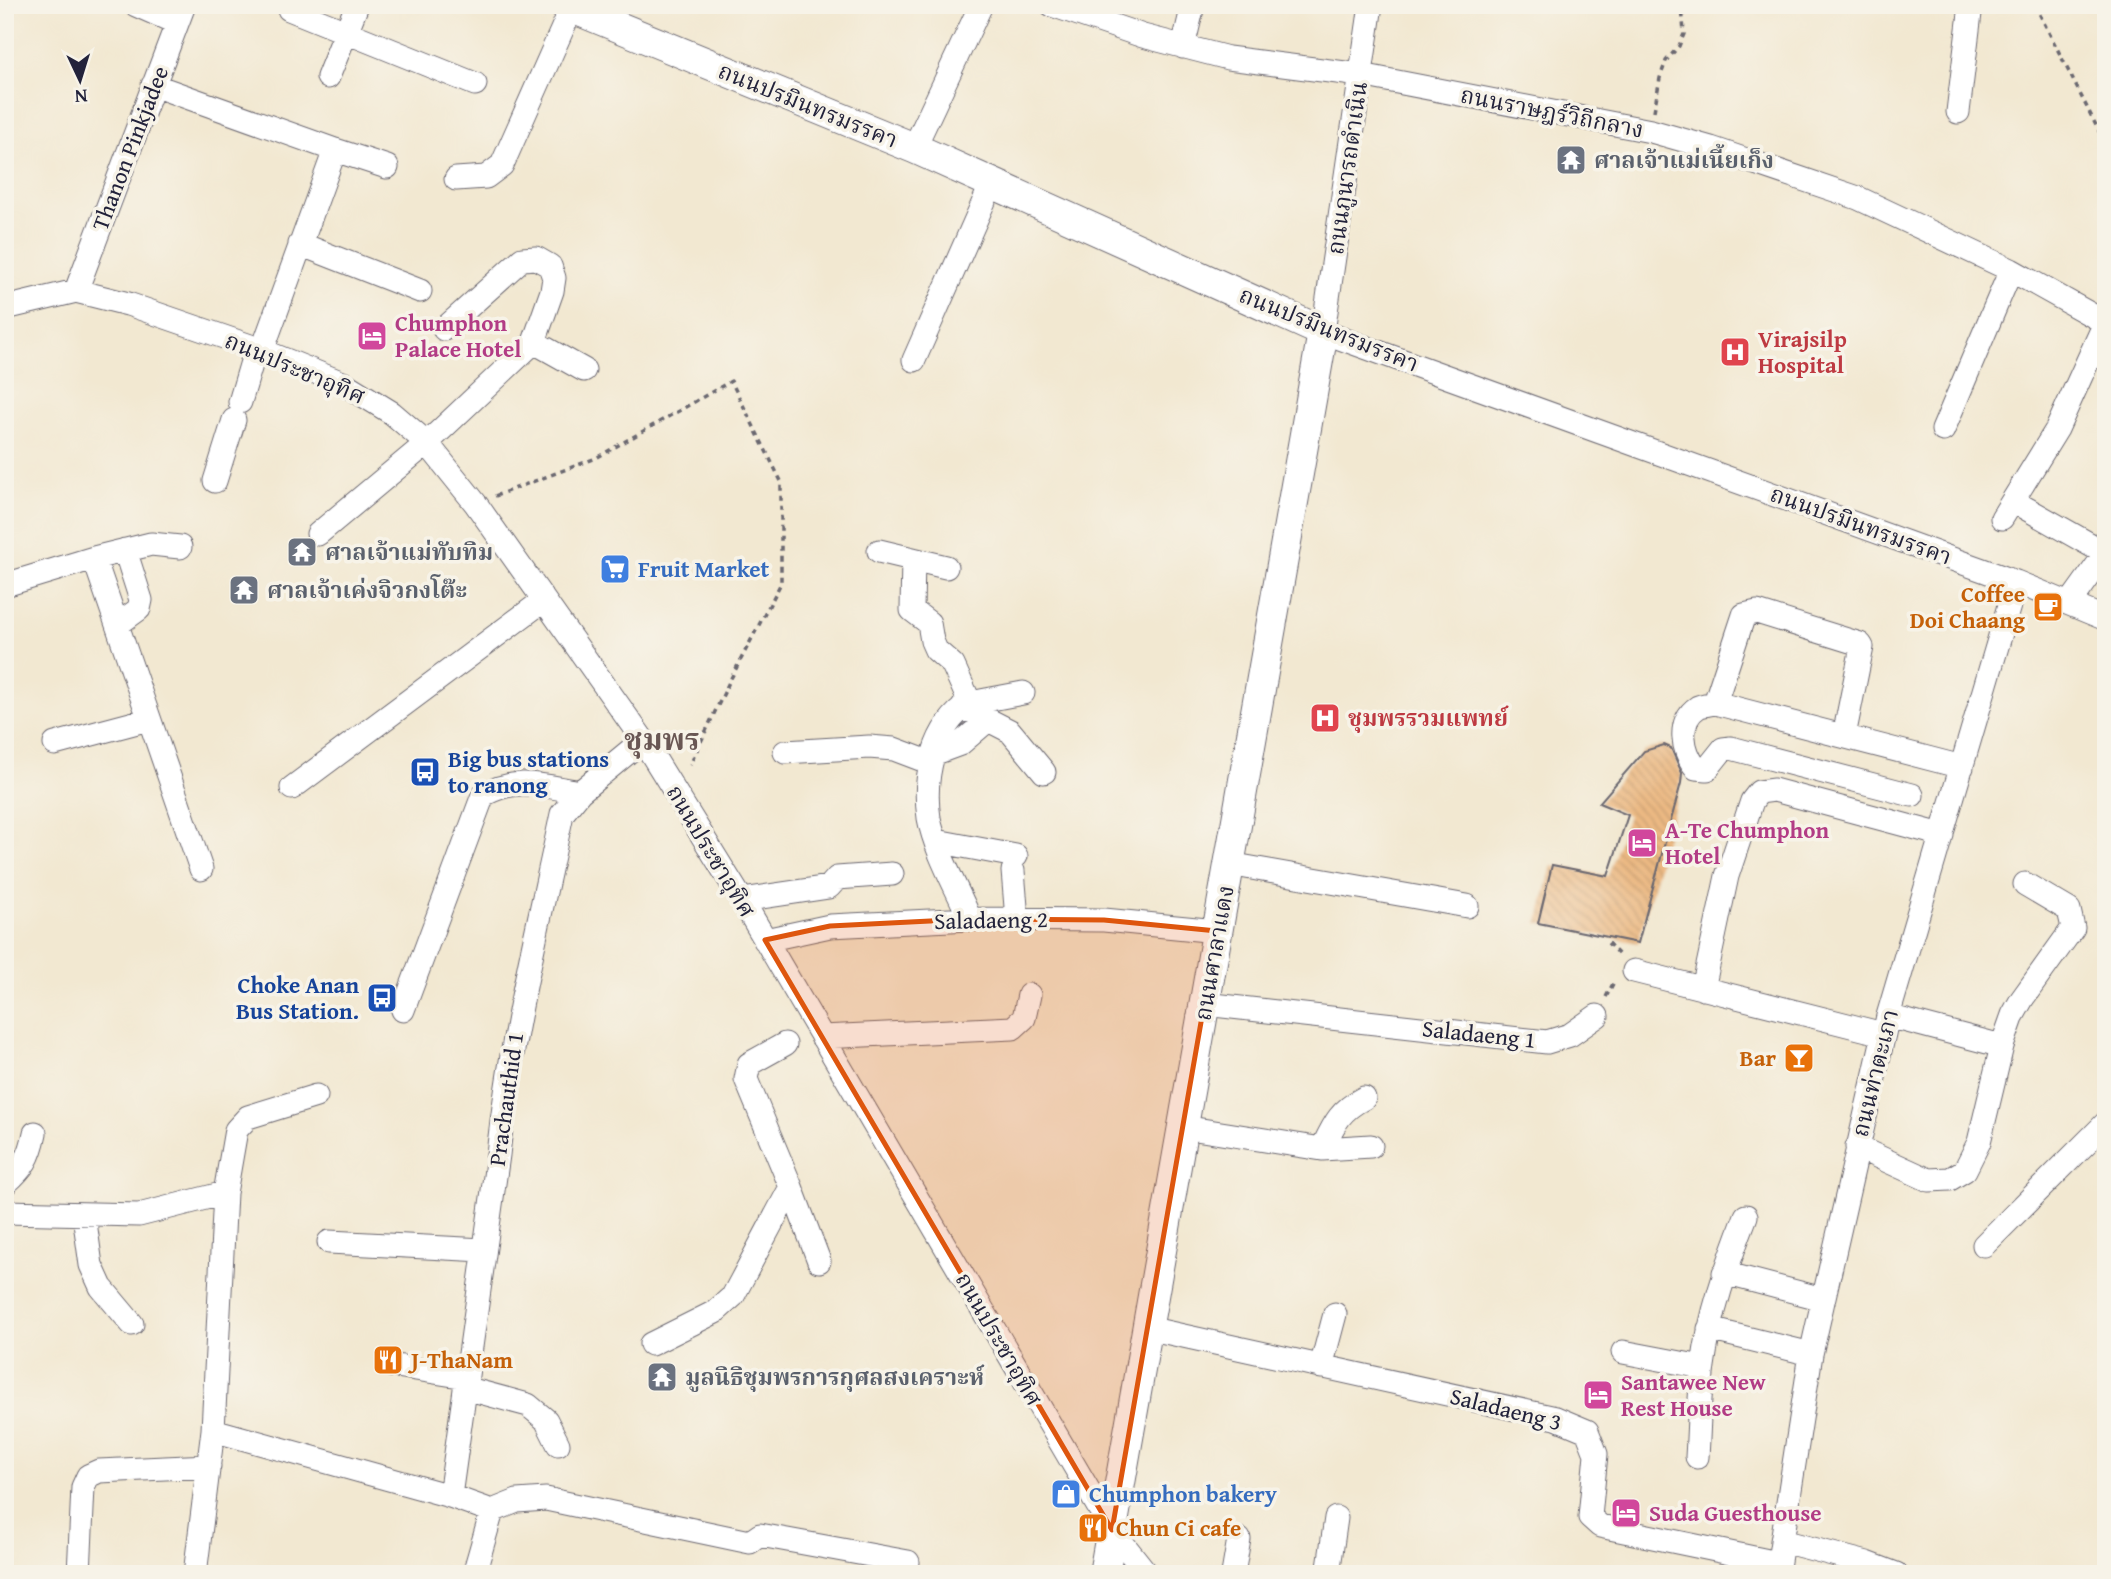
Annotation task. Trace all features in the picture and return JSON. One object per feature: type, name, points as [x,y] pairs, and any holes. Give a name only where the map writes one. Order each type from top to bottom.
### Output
[{"type":"main road","name":"ถนนปรมินทรมรรคา","points":[[570,6],[914,148],[1323,332]]},
{"type":"main road","name":"ถนนศาลาแดง","points":[[1104,1574],[1323,332]]},
{"type":"street","points":[[136,5],[180,14]]},
{"type":"street","points":[[328,77],[357,5]]},
{"type":"street","points":[[914,148],[981,5]]},
{"type":"street","name":"ถนนราษฎร์วิถีกลาง","points":[[1052,5],[1183,47],[1228,58],[1360,75],[1651,131],[1711,148],[1858,198],[2011,270],[2105,323]]},
{"type":"street","points":[[1183,47],[1193,5]]},
{"type":"street","name":"ถนนภูนารถดำเนิน","points":[[1323,332],[1371,5]]},
{"type":"street","points":[[1958,112],[1971,5]]},
{"type":"street","points":[[456,179],[486,177],[502,165],[570,6]]},
{"type":"street","points":[[289,9],[475,84]]},
{"type":"street","name":"Thanon Pinkjadee","points":[[76,290],[180,14]]},
{"type":"street","points":[[153,85],[387,167]]},
{"type":"street","points":[[215,481],[259,349],[335,150]]},
{"type":"street","points":[[914,360],[992,183]]},
{"type":"street","points":[[300,244],[420,291]]},
{"type":"street","points":[[318,534],[427,443],[534,342],[552,292],[554,278],[550,266],[536,258],[522,259],[444,330]]},
{"type":"street","points":[[1943,430],[2011,270]]},
{"type":"street","name":"ถนนประชาอุทิศ","points":[[5,308],[76,290],[128,304],[259,349],[345,384],[393,413],[427,443],[477,504],[643,740],[765,940],[805,1036],[1112,1530],[1147,1574]]},
{"type":"street","points":[[2070,603],[2105,553],[2008,510],[2057,429],[2105,323]]},
{"type":"street","name":"ถนนปรมินทรมรรคา","points":[[1323,332],[2016,582],[2106,619]]},
{"type":"street","points":[[534,342],[584,370]]},
{"type":"street","points":[[5,585],[151,544],[180,547]]},
{"type":"street","points":[[117,625],[139,610],[141,600],[125,550]]},
{"type":"street","points":[[879,551],[946,566]]},
{"type":"street","points":[[94,558],[201,869]]},
{"type":"street","points":[[913,559],[912,610],[929,623],[936,650],[953,665],[966,705],[1010,731],[1044,772]]},
{"type":"street","name":"ถนนท่าตะเภา","points":[[1779,1559],[1811,1354],[1886,1025],[2016,582]]},
{"type":"street","points":[[292,788],[544,600]]},
{"type":"street","points":[[1715,703],[1744,615],[1757,612],[1860,644],[1862,647],[1842,785]]},
{"type":"street","points":[[970,919],[929,819],[932,758],[945,725],[966,705],[1023,693]]},
{"type":"street","points":[[1912,795],[1842,785],[1731,748],[1723,749],[1707,769],[1696,768],[1687,756],[1684,739],[1687,721],[1697,708],[1715,703],[1962,767]]},
{"type":"street","points":[[55,744],[149,719]]},
{"type":"street","points":[[785,752],[869,747],[894,749],[932,758],[960,744],[988,720]]},
{"type":"street","name":"Prachauthid 1","points":[[450,1496],[514,1037],[562,814],[580,792],[643,740]]},
{"type":"street","points":[[403,1010],[483,795],[500,785],[521,783],[580,792]]},
{"type":"street","points":[[1703,989],[1727,876],[1752,801],[1759,792],[1774,790],[1942,835]]},
{"type":"street","points":[[936,841],[1014,863],[1017,919]]},
{"type":"street","points":[[1229,864],[1467,906]]},
{"type":"street","points":[[742,900],[829,887],[837,878],[892,874]]},
{"type":"street","points":[[1857,1147],[1928,1180],[1950,1179],[1965,1170],[1979,1142],[2002,1046],[2022,999],[2073,928],[2069,910],[2025,884]]},
{"type":"street","name":"Saladaeng 2","points":[[765,940],[830,926],[970,919],[1104,920],[1217,931]]},
{"type":"street","points":[[1634,971],[1703,989],[2002,1046]]},
{"type":"street","points":[[819,1261],[746,1080],[749,1064],[805,1036],[1013,1028],[1024,1018],[1029,995]]},
{"type":"street","name":"Saladaeng 1","points":[[1205,1004],[1547,1042],[1570,1035],[1597,1016]]},
{"type":"street","points":[[195,1574],[213,1430],[225,1193],[236,1130],[248,1117],[316,1096]]},
{"type":"street","points":[[1322,1149],[1333,1125],[1346,1107],[1364,1098]]},
{"type":"street","points":[[1183,1127],[1322,1149],[1371,1146]]},
{"type":"street","points":[[1984,1245],[2104,1127]]},
{"type":"street","points":[[5,1184],[31,1155],[35,1133]]},
{"type":"street","points":[[651,1344],[715,1312],[733,1296],[791,1187]]},
{"type":"street","points":[[5,1212],[139,1215],[225,1193]]},
{"type":"street","points":[[84,1215],[91,1265],[107,1295],[132,1324]]},
{"type":"street","points":[[1697,1457],[1702,1367],[1709,1329],[1724,1273],[1746,1216]]},
{"type":"street","points":[[329,1242],[484,1250]]},
{"type":"street","points":[[1724,1273],[1823,1299]]},
{"type":"street","points":[[1321,1367],[1335,1314]]},
{"type":"street","name":"Saladaeng 3","points":[[1147,1328],[1556,1418],[1587,1432],[1596,1454],[1590,1517],[1600,1526],[1779,1559]]},
{"type":"street","points":[[1709,1329],[1811,1354]]},
{"type":"street","points":[[1623,1352],[1702,1367]]},
{"type":"street","points":[[390,1365],[466,1383],[528,1405],[546,1420],[558,1444]]},
{"type":"street","points":[[213,1430],[450,1496],[492,1511],[517,1501],[546,1499],[750,1542],[760,1535],[908,1562]]},
{"type":"street","points":[[79,1574],[83,1488],[88,1476],[99,1471],[209,1466]]},
{"type":"street","points":[[474,1574],[492,1511]]},
{"type":"street","points":[[1328,1574],[1336,1518]]},
{"type":"street","points":[[1233,1574],[1239,1539]]},
{"type":"street","points":[[1779,1559],[1867,1563],[1896,1574]]},
{"type":"path","points":[[1651,131],[1660,78],[1666,61],[1684,34],[1682,5]]},
{"type":"path","points":[[2035,5],[2106,145]]},
{"type":"path","points":[[477,504],[596,457],[731,381],[781,481],[781,583],[729,682],[690,765]]},
{"type":"path","points":[[1597,1016],[1613,981],[1634,971]]},
{"type":"highlighted area","points":[[970,919],[1104,920],[1217,931],[1112,1530],[765,940],[830,926]]},
{"type":"building","name":"A-Te Chumphon Hotel","points":[[1664,745],[1671,748],[1682,773],[1681,783],[1638,943],[1538,923],[1552,865],[1608,876],[1628,815],[1599,803],[1644,751]]},
{"type":"place","name":"ศาลเจ้าแม่เนี้ยเก็ง","points":[[1571,160]]},
{"type":"place","name":"Chumphon Palace Hotel","points":[[372,336]]},
{"type":"place","name":"Virajsilp Hospital","points":[[1735,352]]},
{"type":"place","name":"ศาลเจ้าแม่ทับทิม","points":[[302,552]]},
{"type":"place","name":"Fruit Market","points":[[615,569]]},
{"type":"place","name":"ศาลเจ้าเค่งจิวกงโต๊ะ","points":[[244,590]]},
{"type":"place","name":"Coffee Doi Chaang","points":[[2048,607]]},
{"type":"place","name":"ชุมพรรวมแพทย์","points":[[1325,718]]},
{"type":"place","name":"Big bus stations to ranong","points":[[425,772]]},
{"type":"place","name":"A-Te Chumphon Hotel","points":[[1642,843]]},
{"type":"place","name":"Choke Anan Bus Station.","points":[[382,998]]},
{"type":"place","name":"Bar","points":[[1799,1058]]},
{"type":"place","name":"J-ThaNam","points":[[388,1360]]},
{"type":"place","name":"มูลนิธิชุมพรการกุศลสงเคราะห์","points":[[662,1377]]},
{"type":"place","name":"Santawee New Rest House","points":[[1598,1395]]},
{"type":"place","name":"Chumphon bakery","points":[[1066,1494]]},
{"type":"place","name":"Suda Guesthouse","points":[[1626,1513]]},
{"type":"place","name":"Chun Ci cafe","points":[[1093,1528]]},
{"type":"district","name":"ชุมพร","points":[[662,740]]}]
